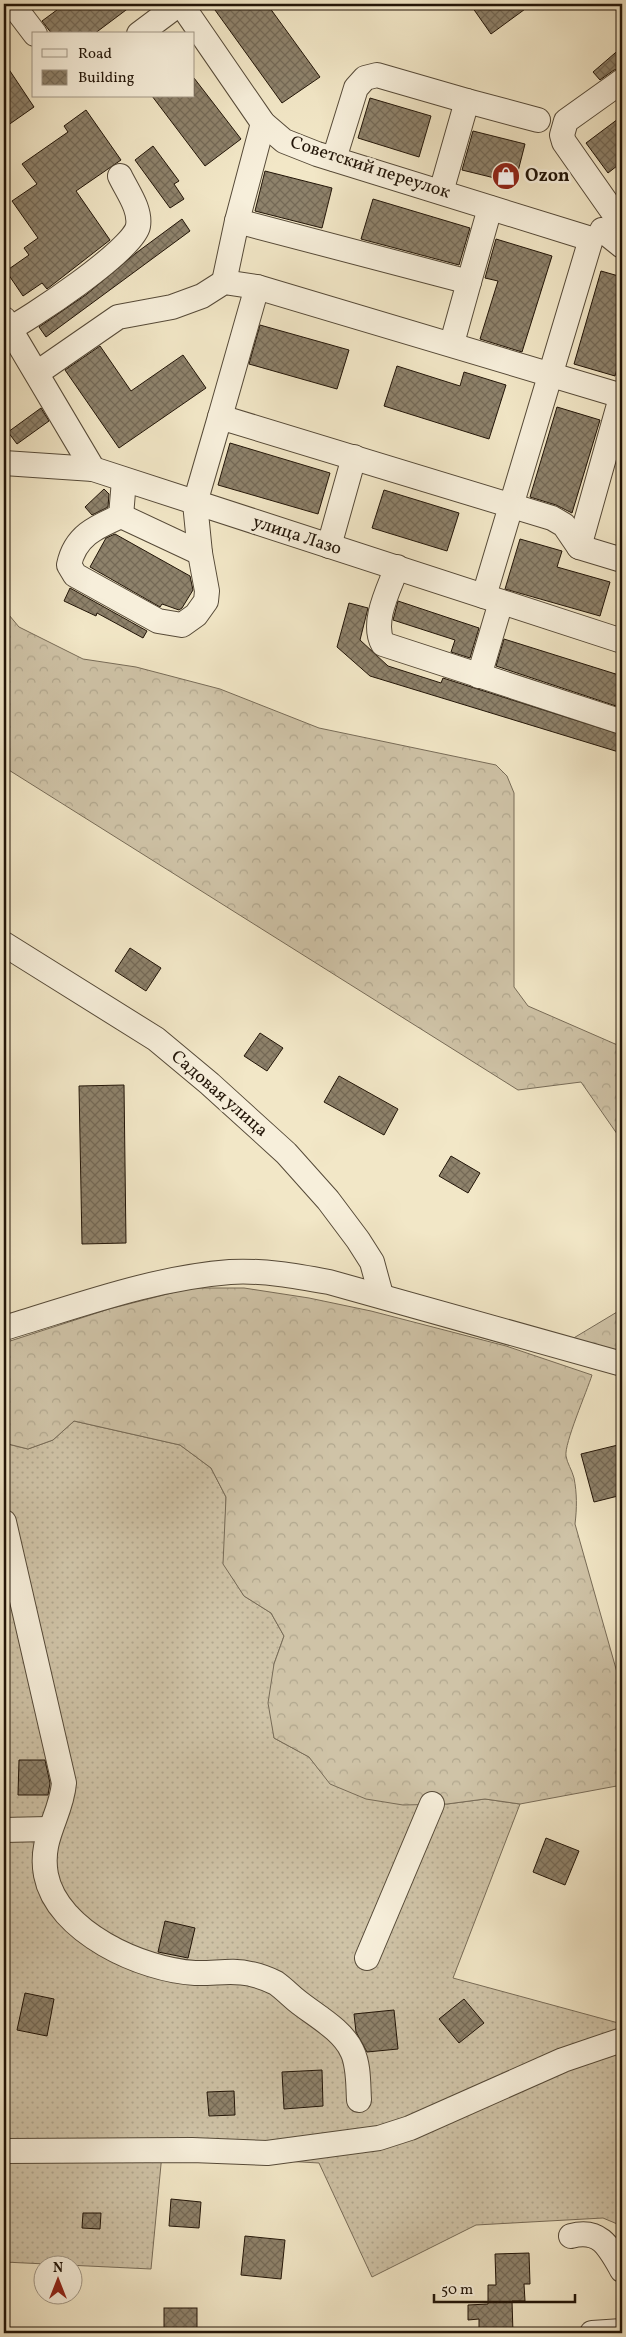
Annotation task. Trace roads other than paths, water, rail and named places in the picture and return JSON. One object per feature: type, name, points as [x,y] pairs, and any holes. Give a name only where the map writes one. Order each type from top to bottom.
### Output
[{"type":"street","points":[[142,32],[180,4]]},
{"type":"street","name":"Советский переулок","points":[[180,4],[263,124],[284,141],[298,148],[490,208],[608,226]]},
{"type":"street","points":[[12,9],[33,32]]},
{"type":"street","points":[[334,159],[356,88],[365,78],[377,75],[538,120]]},
{"type":"street","points":[[622,81],[566,121],[562,135],[608,226],[622,246]]},
{"type":"street","points":[[440,192],[467,101]]},
{"type":"street","points":[[224,282],[263,124]]},
{"type":"street","points":[[93,469],[33,367],[6,326],[77,284],[136,235],[139,218],[120,176]]},
{"type":"street","points":[[452,343],[490,208]]},
{"type":"street","points":[[238,221],[469,282]]},
{"type":"street","points":[[480,676],[492,599],[511,505],[551,374],[608,226]]},
{"type":"street","points":[[33,367],[118,317],[172,307],[202,296],[224,282],[257,287],[452,343],[622,395],[579,547]]},
{"type":"street","points":[[200,553],[121,516],[93,528],[81,539],[72,554],[70,565],[75,575],[158,621],[182,624],[196,615],[206,601],[207,591],[200,553],[195,503],[257,287]]},
{"type":"street","points":[[220,417],[552,518],[564,525],[579,547],[622,560]]},
{"type":"street","points":[[329,546],[354,457]]},
{"type":"street","name":"улица Лазо","points":[[4,463],[93,469],[622,641]]},
{"type":"street","points":[[121,516],[124,480]]},
{"type":"street","points":[[397,567],[378,624],[378,635],[383,644],[622,722]]},
{"type":"street","name":"Садовая улица","points":[[4,944],[156,1039],[210,1084],[286,1153],[328,1200],[358,1240],[372,1262],[381,1296]]},
{"type":"street","points":[[4,1328],[146,1286],[192,1276],[232,1272],[291,1275],[329,1282],[622,1364]]},
{"type":"street","points":[[4,1522],[64,1783],[62,1799],[49,1829],[44,1850],[46,1874],[51,1891],[61,1910],[82,1928],[109,1946],[144,1962],[170,1970],[196,1973],[239,1971],[260,1976],[277,1984],[342,2037],[352,2051],[357,2067],[359,2100]]},
{"type":"street","points":[[367,1958],[432,1804]]},
{"type":"street","points":[[4,1830],[48,1829]]},
{"type":"street","points":[[4,2151],[192,2150],[266,2153],[379,2138],[410,2128],[563,2060],[622,2040]]},
{"type":"street","points":[[571,2236],[584,2232],[593,2234],[609,2248],[622,2270]]},
{"type":"street","points":[[592,2333],[622,2331]]},
{"type":"place","name":"Ozon","points":[[506,176]]}]
